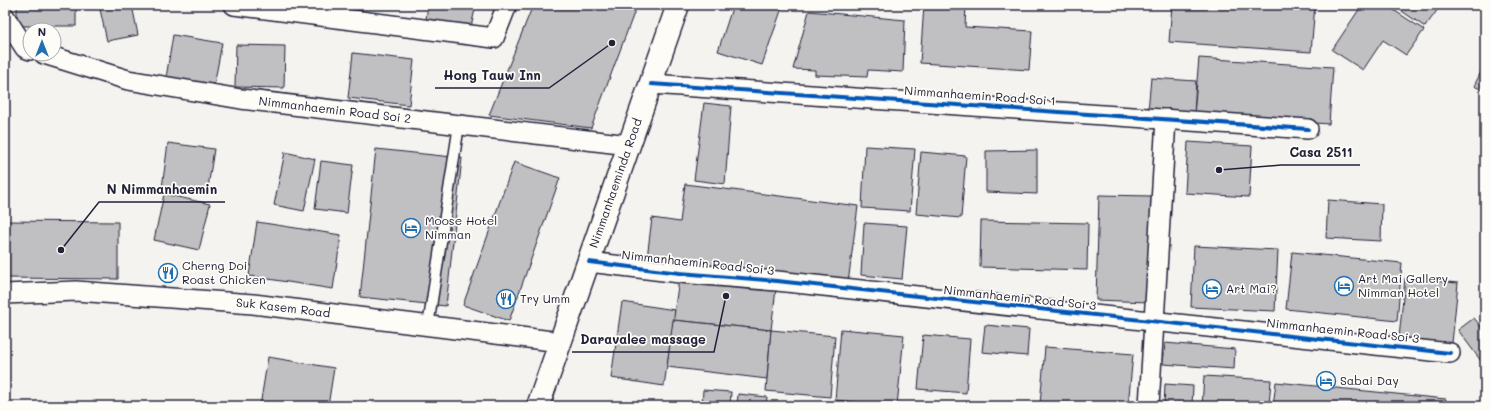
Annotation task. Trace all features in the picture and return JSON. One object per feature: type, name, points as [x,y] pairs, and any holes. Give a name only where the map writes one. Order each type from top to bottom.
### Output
[{"type":"main road","name":"Nimmanhaeminda Road","points":[[538,406],[678,5]]},
{"type":"street","points":[[234,5],[494,38],[507,5]]},
{"type":"street","points":[[5,17],[22,43]]},
{"type":"street","name":"Nimmanhaemin Road Soi 2","points":[[62,59],[136,82],[241,99],[629,145]]},
{"type":"street","name":"Nimmanhaemin Road Soi 1","points":[[651,84],[1166,118],[1308,129]]},
{"type":"street","points":[[1149,406],[1166,118]]},
{"type":"street","name":"Nimmanhaemin Road Soi 3","points":[[589,262],[680,274],[785,282],[1450,353]]},
{"type":"street","name":"Suk Kasem Road","points":[[5,294],[76,292],[253,304],[560,342]]},
{"type":"lane","points":[[428,326],[458,125]]},
{"type":"building","points":[[17,5],[76,5],[76,26],[62,26],[62,22],[22,22],[22,26],[17,26]]},
{"type":"building","points":[[99,5],[132,5],[138,35],[107,41]]},
{"type":"building","points":[[428,5],[476,5],[471,27],[426,19]]},
{"type":"building","points":[[533,5],[637,5],[591,128],[489,115]]},
{"type":"building","points":[[733,5],[783,5],[762,65],[718,51]]},
{"type":"building","points":[[924,5],[966,5],[965,27],[1032,31],[1029,70],[920,63]]},
{"type":"building","points":[[1172,5],[1315,5],[1311,52],[1169,42]]},
{"type":"building","points":[[1362,5],[1386,5],[1424,30],[1406,55],[1383,40],[1363,70],[1332,50]]},
{"type":"building","points":[[1393,5],[1441,5],[1425,27]]},
{"type":"building","points":[[809,11],[905,20],[903,72],[868,70],[867,77],[815,75],[815,70],[793,69]]},
{"type":"building","points":[[173,35],[222,43],[214,86],[166,78]]},
{"type":"building","points":[[236,45],[285,46],[284,88],[235,87]]},
{"type":"building","points":[[353,53],[414,60],[409,105],[348,98]]},
{"type":"building","points":[[1199,58],[1333,67],[1329,124],[1194,114]]},
{"type":"building","points":[[1485,64],[1485,91],[1474,86]]},
{"type":"building","points":[[1151,78],[1196,81],[1194,114],[1148,111]]},
{"type":"building","points":[[704,103],[731,106],[725,184],[694,180]]},
{"type":"building","points":[[1188,142],[1252,146],[1249,197],[1185,193]]},
{"type":"building","points":[[168,143],[214,149],[207,194],[162,188]]},
{"type":"building","points":[[865,146],[915,149],[910,211],[862,208]]},
{"type":"building","name":"Moose Hotel Nimman","points":[[376,149],[462,158],[446,306],[360,297]]},
{"type":"building","points":[[1037,150],[1037,194],[986,192],[986,151]]},
{"type":"building","points":[[285,152],[315,159],[304,211],[274,205]]},
{"type":"building","points":[[921,152],[966,156],[961,218],[916,214]]},
{"type":"building","points":[[321,161],[353,165],[347,213],[315,209]]},
{"type":"building","points":[[514,162],[560,178],[509,321],[463,305]]},
{"type":"building","points":[[685,184],[858,206],[848,283],[647,258],[652,218],[680,222]]},
{"type":"building","points":[[164,194],[210,204],[199,250],[154,240]]},
{"type":"building","points":[[1099,195],[1152,196],[1149,302],[1096,300]]},
{"type":"building","points":[[1328,200],[1382,204],[1381,241],[1326,238]]},
{"type":"building","points":[[5,221],[118,222],[118,279],[5,278]]},
{"type":"building","points":[[981,221],[1088,223],[1087,270],[980,267]]},
{"type":"building","points":[[257,222],[341,235],[333,289],[249,276]]},
{"type":"building","points":[[864,223],[907,226],[902,279],[861,275]]},
{"type":"building","points":[[1194,246],[1278,250],[1275,311],[1191,307]]},
{"type":"building","name":"Art Mai Gallery Nimman Hotel","points":[[1292,252],[1402,263],[1397,321],[1286,309]]},
{"type":"building","points":[[680,273],[777,281],[771,330],[673,320]]},
{"type":"building","points":[[1405,278],[1458,283],[1452,343],[1399,338]]},
{"type":"building","points":[[622,302],[675,310],[664,386],[611,378]]},
{"type":"building","points":[[1474,318],[1485,332],[1484,365],[1458,330]]},
{"type":"building","points":[[673,320],[771,330],[767,379],[667,367]]},
{"type":"building","points":[[985,325],[1029,329],[1027,356],[982,352]]},
{"type":"building","points":[[841,329],[904,335],[897,406],[835,400]]},
{"type":"building","points":[[771,330],[835,336],[830,397],[766,391]]},
{"type":"building","points":[[923,335],[970,339],[966,393],[918,389]]},
{"type":"building","points":[[1165,343],[1235,349],[1234,369],[1163,364]]},
{"type":"building","points":[[1045,347],[1133,354],[1128,406],[1040,404]]},
{"type":"building","points":[[268,357],[334,368],[328,406],[260,406]]},
{"type":"building","points":[[1204,376],[1271,380],[1269,406],[1202,406]]},
{"type":"building","points":[[1276,382],[1446,399],[1445,406],[1273,406]]},
{"type":"building","points":[[1165,384],[1193,386],[1192,406],[1164,406]]},
{"type":"building","points":[[703,390],[731,392],[730,406],[702,406]]},
{"type":"building","points":[[738,394],[767,397],[766,406],[737,406]]},
{"type":"building","points":[[770,403],[812,406],[770,406]]},
{"type":"cycle path","points":[[651,84],[1308,129]]},
{"type":"cycle path","points":[[589,262],[680,273],[777,281],[1450,353]]},
{"type":"place","name":"Hong Tauw Inn","points":[[612,43]]},
{"type":"place","name":"Casa 2511","points":[[1219,170]]},
{"type":"place","name":"Moose Hotel Nimman","points":[[411,228]]},
{"type":"place","name":"N Nimmanhaemin","points":[[61,250]]},
{"type":"place","name":"Cherng Doi Roast Chicken","points":[[168,273]]},
{"type":"place","name":"Art Mai Gallery Nimman Hotel","points":[[1344,286]]},
{"type":"place","name":"Art Mai?","points":[[1212,289]]},
{"type":"place","name":"Daravalee massage","points":[[726,296]]},
{"type":"place","name":"Try Umm","points":[[506,299]]},
{"type":"place","name":"Sabai Day","points":[[1326,381]]}]
